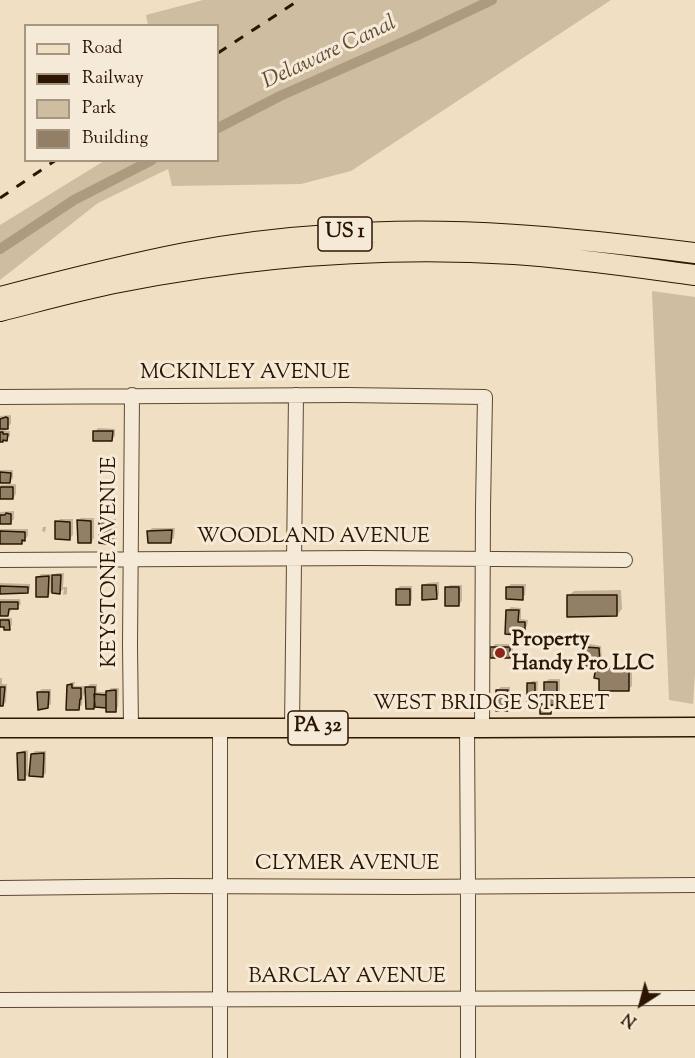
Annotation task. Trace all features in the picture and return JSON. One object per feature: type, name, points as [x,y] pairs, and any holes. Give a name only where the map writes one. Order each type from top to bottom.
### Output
[{"type":"highway","name":"US 1","points":[[0,297],[117,267],[188,252],[332,234],[405,232],[514,234],[586,240],[695,254]]},
{"type":"highway","name":"US 1","points":[[0,311],[84,290],[155,276],[333,255],[405,252],[513,254],[695,275]]},
{"type":"main road","name":"WEST BRIDGE STREET","points":[[0,728],[695,727]]},
{"type":"street","name":"MCKINLEY AVENUE","points":[[0,397],[132,395],[485,397],[483,559]]},
{"type":"street","name":"KEYSTONE AVENUE","points":[[131,728],[132,395]]},
{"type":"street","points":[[292,728],[296,395]]},
{"type":"street","name":"WOODLAND AVENUE","points":[[0,560],[295,558],[625,560]]},
{"type":"street","points":[[468,1058],[468,886],[483,559]]},
{"type":"street","points":[[220,728],[220,1058]]},
{"type":"street","name":"CLYMER AVENUE","points":[[0,888],[695,885]]},
{"type":"street","name":"BARCLAY AVENUE","points":[[0,1000],[695,999]]},
{"type":"green space","points":[[203,0],[611,0],[351,171],[301,184],[172,186],[168,169],[98,203],[0,280],[0,225],[102,162],[219,162],[219,24],[148,24],[146,15]]},
{"type":"green space","points":[[652,291],[695,297],[695,673],[693,704],[669,700]]},
{"type":"building","points":[[8,418],[8,429],[0,429],[0,419]]},
{"type":"building","points":[[93,431],[113,431],[112,441],[93,441]]},
{"type":"building","points":[[0,432],[8,434],[7,441],[0,442]]},
{"type":"building","points":[[0,472],[11,473],[10,483],[0,483]]},
{"type":"building","points":[[1,487],[13,487],[13,499],[0,499]]},
{"type":"building","points":[[11,514],[11,524],[0,524],[0,515]]},
{"type":"building","points":[[77,520],[91,521],[91,543],[78,543]]},
{"type":"building","points":[[55,521],[70,522],[70,540],[55,539]]},
{"type":"building","points":[[99,521],[114,521],[114,543],[99,543]]},
{"type":"building","points":[[172,530],[171,543],[148,543],[147,531]]},
{"type":"building","points":[[0,531],[25,532],[25,541],[22,540],[22,544],[0,544]]},
{"type":"building","points":[[52,575],[61,575],[60,594],[52,593]]},
{"type":"building","points":[[49,576],[48,597],[36,597],[36,577]]},
{"type":"building","points":[[422,585],[436,585],[437,599],[422,600]]},
{"type":"building","points":[[0,586],[28,587],[28,593],[0,594]]},
{"type":"building","points":[[445,587],[459,587],[459,606],[445,606]]},
{"type":"building","points":[[506,587],[523,587],[523,600],[506,599]]},
{"type":"building","points":[[396,589],[410,589],[410,605],[396,605]]},
{"type":"building","points":[[567,595],[617,595],[617,616],[567,617]]},
{"type":"building","points":[[0,602],[18,602],[18,609],[9,609],[8,616],[0,616]]},
{"type":"building","points":[[506,610],[519,610],[518,622],[525,622],[525,631],[518,631],[517,635],[505,634]]},
{"type":"building","points":[[0,620],[9,620],[10,630],[0,627]]},
{"type":"building","name":"Property Handy Pro LLC","points":[[490,647],[510,647],[510,658],[490,658]]},
{"type":"building","points":[[585,647],[599,648],[600,662],[607,663],[607,668],[629,668],[629,691],[599,691],[599,679],[594,678],[596,667],[584,666]]},
{"type":"building","points":[[544,682],[557,682],[557,705],[551,705],[551,714],[540,714],[540,704],[544,704]]},
{"type":"building","points":[[527,683],[535,683],[535,708],[527,708]]},
{"type":"building","points":[[72,684],[72,688],[81,688],[79,710],[66,710],[67,685]]},
{"type":"building","points":[[0,687],[5,687],[3,706],[0,706]]},
{"type":"building","points":[[85,687],[95,687],[94,709],[86,709]]},
{"type":"building","points":[[116,690],[116,712],[106,712],[106,691]]},
{"type":"building","points":[[496,690],[508,690],[508,711],[496,711]]},
{"type":"building","points":[[37,692],[49,692],[48,708],[38,710]]},
{"type":"building","points":[[94,694],[106,695],[106,708],[95,707]]},
{"type":"building","points":[[25,752],[25,780],[18,780],[17,753]]},
{"type":"building","points":[[44,753],[43,777],[29,776],[31,754]]},
{"type":"waterway","name":"Delaware Canal","points":[[219,127],[280,96],[492,0]]},
{"type":"waterway","name":"Delaware Canal","points":[[0,249],[74,200],[148,162]]},
{"type":"railway","points":[[219,52],[299,0]]},
{"type":"railway","points":[[0,198],[53,162]]},
{"type":"place","name":"Property Handy Pro LLC","points":[[500,653]]}]
